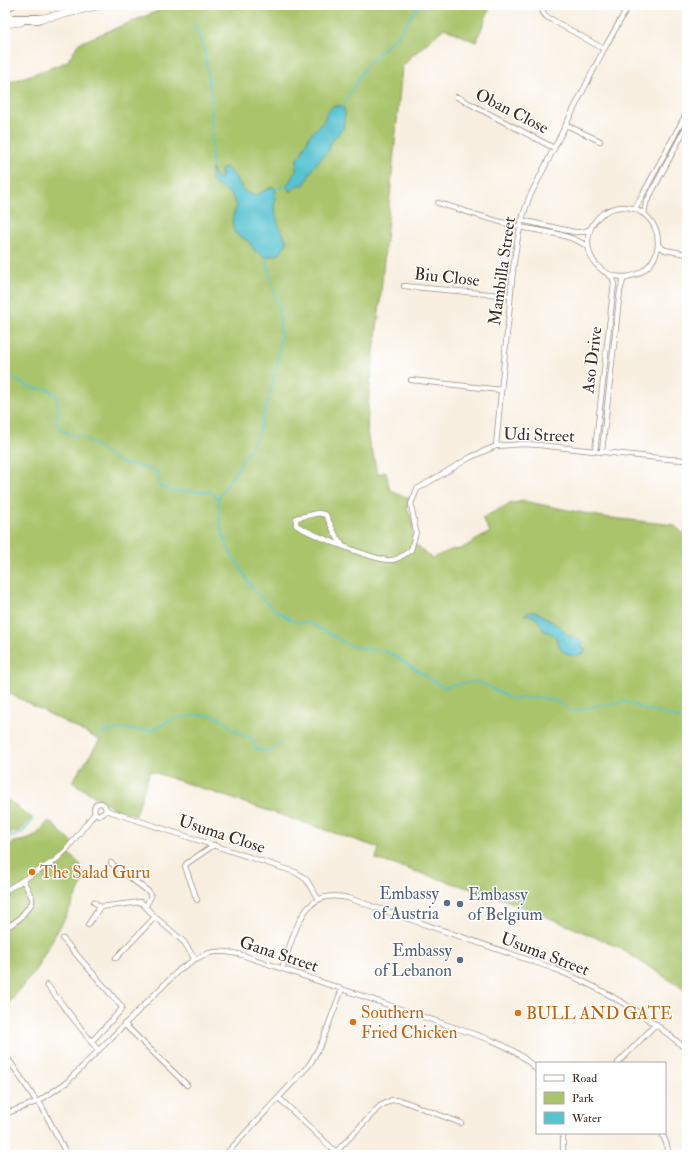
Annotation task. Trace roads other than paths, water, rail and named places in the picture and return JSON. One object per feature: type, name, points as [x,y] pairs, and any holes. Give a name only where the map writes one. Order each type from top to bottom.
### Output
[{"type":"highway","points":[[5,6],[10,5]]},
{"type":"highway","points":[[5,24],[64,14],[100,5]]},
{"type":"highway","points":[[5,19],[38,19]]},
{"type":"street","points":[[544,5],[542,9],[543,14],[547,17],[604,49]]},
{"type":"street","name":"Mambilla Street","points":[[496,446],[510,296],[521,220],[529,198],[554,148],[604,49],[629,5]]},
{"type":"street","points":[[680,5],[687,9]]},
{"type":"street","name":"Oban Close","points":[[457,97],[554,148]]},
{"type":"street","points":[[635,209],[687,112]]},
{"type":"street","points":[[566,125],[600,141]]},
{"type":"street","points":[[644,214],[646,203],[687,125]]},
{"type":"street","points":[[438,203],[519,227],[572,238],[582,242],[588,247]]},
{"type":"street","points":[[621,207],[635,209],[644,214],[652,222],[655,228],[658,245],[655,256],[647,268],[628,277],[608,274],[602,271],[593,260],[588,247],[590,229],[596,220],[607,211],[621,207]]},
{"type":"street","points":[[521,220],[574,232],[583,232],[590,229]]},
{"type":"street","points":[[658,245],[665,250],[687,254]]},
{"type":"street","name":"Aso Drive","points":[[595,451],[614,284],[612,278],[608,274]]},
{"type":"street","name":"Aso Drive","points":[[602,452],[620,291],[623,280],[628,277]]},
{"type":"street","name":"Biu Close","points":[[404,286],[510,296]]},
{"type":"street","points":[[411,380],[501,390]]},
{"type":"street","name":"Udi Street","points":[[344,546],[378,558],[393,560],[411,550],[416,532],[411,504],[418,489],[471,457],[496,446],[540,445],[687,460]]},
{"type":"street","points":[[319,512],[326,515],[335,534],[344,546],[296,525],[296,518],[319,512]]},
{"type":"street","name":"Usuma Close","points":[[5,892],[56,860],[66,850],[95,813],[93,809],[98,802],[106,806],[106,810],[295,872],[301,875],[309,884],[318,899]]},
{"type":"street","points":[[95,813],[99,815],[103,814],[106,810]]},
{"type":"street","points":[[197,900],[185,866],[214,845]]},
{"type":"street","points":[[111,863],[149,892],[151,896],[146,906]]},
{"type":"street","points":[[5,929],[19,919],[32,903],[32,898],[23,880]]},
{"type":"street","name":"Usuma Street","points":[[318,899],[331,896],[348,898],[555,969],[584,981],[636,1010],[656,1024],[687,1050]]},
{"type":"street","points":[[282,968],[302,915],[318,899]]},
{"type":"street","points":[[88,925],[100,907],[138,901],[146,906],[155,917],[184,942],[194,958]]},
{"type":"street","points":[[94,902],[100,907]]},
{"type":"street","points":[[116,958],[155,917]]},
{"type":"street","points":[[63,939],[122,1006],[121,1010],[91,1042]]},
{"type":"street","name":"Gana Street","points":[[5,1114],[38,1101],[67,1082],[179,970],[194,958],[220,950],[232,952],[282,968],[502,1044],[520,1054],[536,1069]]},
{"type":"street","points":[[46,985],[98,1050]]},
{"type":"street","points":[[225,1155],[302,1074],[316,1055],[342,989]]},
{"type":"street","points":[[124,1024],[187,1085]]},
{"type":"street","points":[[619,1062],[656,1024]]},
{"type":"street","points":[[5,1054],[38,1101],[67,1155]]},
{"type":"street","points":[[280,1098],[336,1154],[384,1102],[392,1100],[400,1100],[461,1123]]},
{"type":"street","points":[[563,1134],[563,1155]]},
{"type":"street","points":[[662,1134],[667,1146],[668,1155]]},
{"type":"water","points":[[333,106],[343,106],[345,113],[343,128],[331,142],[329,150],[314,166],[304,185],[298,185],[290,192],[287,186],[296,170],[297,159],[310,135],[324,121],[326,113]]},
{"type":"water","points":[[226,167],[234,175],[244,190],[251,195],[258,194],[272,187],[276,189],[274,209],[278,224],[287,242],[280,254],[265,257],[255,251],[249,242],[234,232],[232,219],[237,206],[229,193],[214,183],[211,174],[212,168],[214,175],[219,179],[222,177],[222,169]]},
{"type":"water","points":[[529,612],[537,612],[560,627],[569,636],[582,641],[582,647],[586,650],[584,653],[574,656],[563,652],[555,637],[544,631],[537,619],[531,615],[524,615]]},
{"type":"waterway","points":[[343,106],[362,72],[372,59],[399,34],[419,5]]},
{"type":"waterway","points":[[194,23],[205,54],[211,95],[212,168]]},
{"type":"waterway","points":[[276,189],[287,186]]},
{"type":"waterway","points":[[218,499],[257,437],[274,379],[281,338],[279,310],[265,257]]},
{"type":"waterway","points":[[5,377],[15,379],[30,388],[47,389],[56,394],[58,412],[56,421],[61,430],[72,435],[81,435],[119,462],[158,472],[159,486],[172,491],[211,492],[218,499],[221,529],[227,547],[255,592],[275,610],[295,622],[310,623],[349,645],[358,648],[382,650],[392,654],[443,687],[469,682],[482,683],[512,699],[539,697],[559,702],[571,712],[596,706],[626,702],[647,710],[687,720]]},
{"type":"waterway","points":[[96,738],[101,734],[112,730],[151,730],[172,719],[206,715],[217,717],[240,734],[251,737],[256,749],[270,752],[282,741]]},
{"type":"waterway","points":[[5,836],[15,836],[22,833],[33,819]]},
{"type":"place","name":"The Salad Guru","points":[[32,872]]},
{"type":"place","name":"Embassy of Austria","points":[[447,903]]},
{"type":"place","name":"Embassy of Belgium","points":[[460,904]]},
{"type":"place","name":"Embassy of Lebanon","points":[[460,960]]},
{"type":"place","name":"BULL AND GATE","points":[[518,1013]]},
{"type":"place","name":"Southern Fried Chicken","points":[[353,1022]]}]
